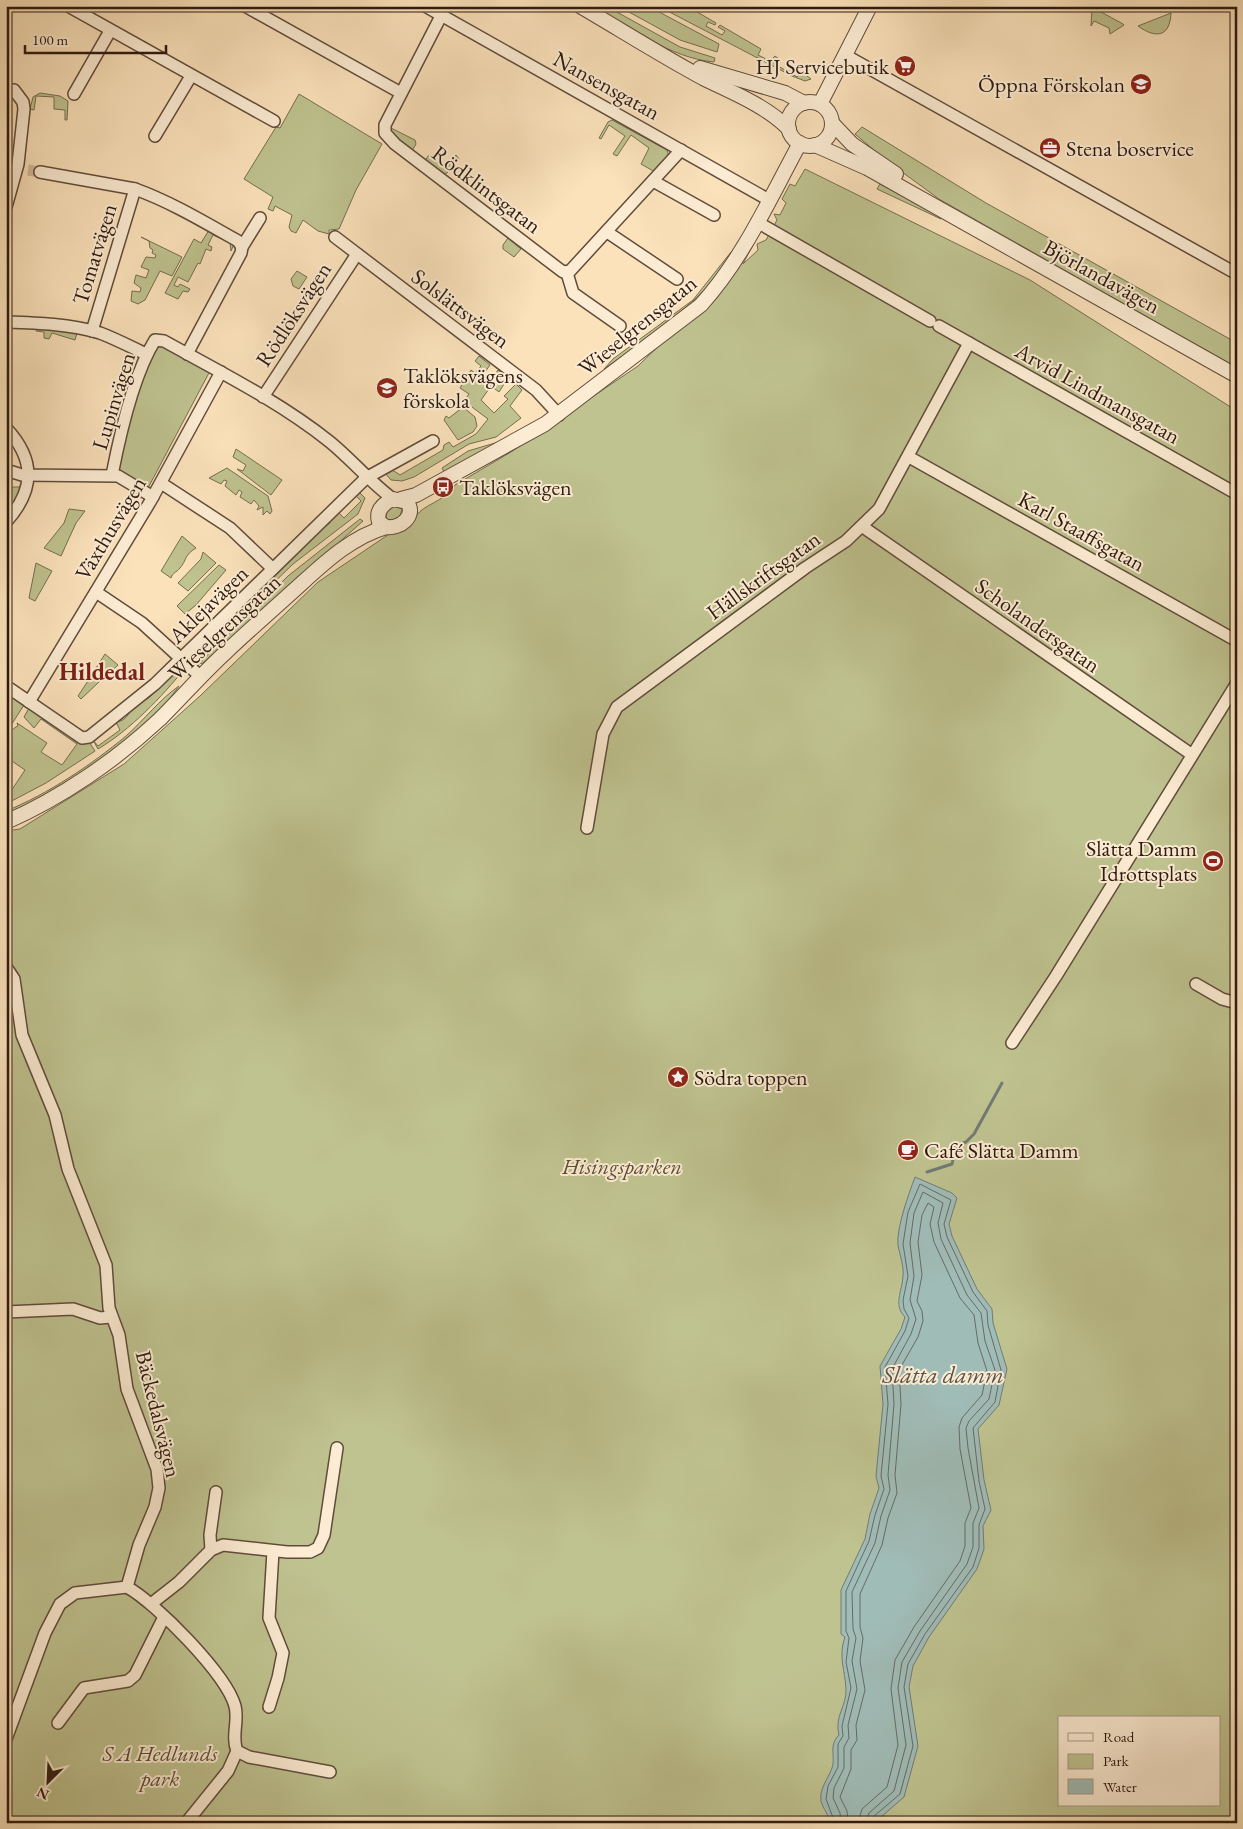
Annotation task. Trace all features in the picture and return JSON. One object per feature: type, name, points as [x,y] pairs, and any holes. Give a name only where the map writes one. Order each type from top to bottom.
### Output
[{"type":"street","points":[[68,6],[274,121]]},
{"type":"street","points":[[245,6],[401,93],[442,16]]},
{"type":"street","name":"Nansensgatan","points":[[424,6],[769,200]]},
{"type":"street","points":[[580,6],[774,115],[789,128],[793,137],[800,143]]},
{"type":"street","points":[[680,63],[785,93],[804,103],[820,104],[870,6]]},
{"type":"street","points":[[74,94],[110,31]]},
{"type":"street","points":[[845,54],[1237,274]]},
{"type":"street","points":[[155,136],[191,76]]},
{"type":"street","points":[[6,207],[28,170],[23,102],[14,90]]},
{"type":"street","name":"Rödklintsgatan","points":[[401,93],[386,125],[385,133],[395,144],[567,273]]},
{"type":"street","points":[[789,128],[790,115],[796,107],[804,103]]},
{"type":"street","name":"Björlandavägen","points":[[820,104],[826,108],[832,123],[852,144],[938,203],[946,212]]},
{"type":"street","points":[[815,145],[823,142],[829,135],[832,123]]},
{"type":"street","name":"Björlandavägen","points":[[800,143],[815,145],[858,163],[934,208],[946,212],[1237,376]]},
{"type":"street","name":"Wieselgrensgatan","points":[[6,822],[61,792],[129,746],[245,634],[346,546],[388,505],[416,495],[453,473],[467,468],[559,414],[608,374],[701,305],[730,269],[800,143]]},
{"type":"street","points":[[620,326],[573,293],[567,273],[681,150]]},
{"type":"street","points":[[28,170],[135,189],[192,216],[238,241],[242,247]]},
{"type":"street","points":[[653,181],[714,215]]},
{"type":"street","name":"Tomatvägen","points":[[92,331],[135,189]]},
{"type":"street","points":[[260,218],[242,247],[241,253],[187,354],[263,397],[331,443],[368,480],[388,505]]},
{"type":"street","name":"Arvid Lindmansgatan","points":[[757,222],[1237,494]]},
{"type":"street","points":[[606,232],[678,279]]},
{"type":"street","name":"Solslättsvägen","points":[[335,237],[536,390],[559,414]]},
{"type":"street","name":"Rödlöksvägen","points":[[263,397],[357,254]]},
{"type":"street","points":[[6,322],[39,323],[92,331],[146,354]]},
{"type":"street","name":"Lupinvägen","points":[[112,475],[118,446],[146,354],[155,340],[164,340],[187,354]]},
{"type":"street","name":"Hällskriftsgatan","points":[[587,828],[602,734],[617,707],[863,527],[879,509],[969,343]]},
{"type":"street","name":"Växthusvägen","points":[[29,702],[153,497],[221,372]]},
{"type":"street","points":[[6,428],[28,462],[21,506],[6,522]]},
{"type":"street","name":"Aklejavägen","points":[[6,686],[86,739],[152,687],[272,568],[368,480],[433,441]]},
{"type":"street","name":"Karl Staaffsgatan","points":[[909,456],[1237,641]]},
{"type":"street","name":"Wieselgrensgatan","points":[[346,546],[375,530],[401,525],[408,518],[410,511],[458,478],[467,468]]},
{"type":"street","points":[[6,470],[25,475]]},
{"type":"street","points":[[6,479],[25,475],[112,475],[118,476],[153,497]]},
{"type":"street","points":[[160,483],[230,528],[272,568]]},
{"type":"street","points":[[388,505],[409,505],[410,511]]},
{"type":"street","points":[[386,528],[379,522],[388,505]]},
{"type":"street","name":"Scholandersgatan","points":[[863,527],[1191,754]]},
{"type":"street","points":[[96,592],[142,623],[201,676]]},
{"type":"street","points":[[1012,1043],[1056,976],[1191,754],[1237,683]]},
{"type":"street","name":"Bäckedalsvägen","points":[[6,967],[14,979],[22,1035],[55,1115],[68,1169],[106,1265],[111,1317],[120,1342],[127,1389],[154,1457],[159,1478],[155,1507],[139,1545],[127,1588]]},
{"type":"street","points":[[1196,984],[1222,999],[1237,1003]]},
{"type":"street","points":[[6,1312],[73,1310],[100,1318],[111,1317]]},
{"type":"street","points":[[151,1604],[179,1582],[211,1550],[223,1545],[273,1551],[310,1552],[321,1544],[337,1448]]},
{"type":"street","points":[[211,1550],[210,1535],[216,1492]]},
{"type":"street","points":[[269,1707],[283,1653],[269,1618],[273,1551]]},
{"type":"street","points":[[6,1739],[45,1633],[60,1604],[75,1593],[127,1588],[151,1604],[164,1617],[213,1670],[232,1700],[236,1717],[234,1739],[236,1751],[228,1771],[186,1823]]},
{"type":"street","points":[[58,1723],[84,1688],[128,1681],[135,1675],[164,1617]]},
{"type":"street","points":[[236,1751],[249,1757],[330,1772]]},
{"type":"green space","points":[[592,6],[606,6],[680,47],[715,58],[714,62],[682,55],[666,48]]},
{"type":"green space","points":[[618,6],[648,6],[719,44],[717,52],[680,40]]},
{"type":"green space","points":[[658,6],[687,6],[716,23],[715,25],[708,22],[706,26],[722,35],[725,31],[718,27],[720,25],[761,49],[758,55],[770,61],[775,56],[779,59],[774,64],[787,71],[792,66],[796,68],[792,74],[797,77],[802,72],[811,79],[805,81],[792,76]]},
{"type":"green space","points":[[1092,7],[1124,25],[1110,34],[1109,28],[1094,21],[1091,26]]},
{"type":"green space","points":[[1171,13],[1168,27],[1161,33],[1151,33],[1138,26]]},
{"type":"green space","points":[[40,93],[60,96],[68,101],[67,120],[65,120],[65,110],[54,109],[54,97],[36,96],[34,110],[30,109],[33,97]]},
{"type":"green space","points":[[299,94],[382,144],[356,190],[339,229],[329,230],[329,234],[318,231],[303,220],[296,233],[291,231],[289,227],[292,215],[275,206],[273,211],[268,209],[273,197],[244,179],[276,127],[280,128]]},
{"type":"green space","points":[[612,120],[667,150],[669,157],[655,172],[641,164],[649,148],[631,135],[617,156],[613,154],[625,136],[609,125],[601,139],[599,138],[608,122]]},
{"type":"green space","points":[[862,127],[986,203],[1237,343],[1237,368],[939,199],[887,161],[855,134]]},
{"type":"green space","points":[[391,128],[415,140],[416,144],[412,151],[392,135]]},
{"type":"green space","points":[[433,155],[447,168],[456,155],[459,159],[447,173],[441,174],[425,161],[428,156]]},
{"type":"green space","name":"Hisingsparken","points":[[805,169],[1030,280],[1237,411],[1237,1823],[6,1823],[6,831],[20,829],[124,764],[200,696],[318,582],[416,516],[424,508],[440,499],[455,485],[511,452],[638,366],[737,270],[753,244],[743,264],[758,250],[757,244],[766,240],[777,220],[774,214],[780,215],[786,203],[782,199],[790,184],[795,186]]},
{"type":"green space","points":[[880,184],[943,217],[941,219],[877,189]]},
{"type":"green space","points":[[209,230],[234,244],[231,251],[230,243],[213,235],[208,245],[212,247],[211,251],[206,249],[200,264],[198,263],[188,282],[178,277],[174,285],[178,287],[180,284],[190,289],[188,292],[183,291],[178,299],[165,293],[194,239],[201,243]]},
{"type":"green space","points":[[141,237],[182,257],[172,276],[160,271],[145,300],[138,304],[131,301],[132,291],[140,292],[141,288],[134,283],[136,275],[146,278],[149,270],[141,267],[146,257],[155,258],[156,255],[152,253],[153,250],[150,248],[149,241]]},
{"type":"green space","points":[[508,238],[521,249],[514,257],[503,249],[503,245]]},
{"type":"green space","points":[[731,252],[732,257],[719,274],[689,305],[604,369],[613,359],[693,300]]},
{"type":"green space","points":[[297,271],[307,277],[299,289],[293,286],[291,279]]},
{"type":"green space","points":[[38,327],[77,333],[75,340],[52,333],[49,339],[44,338],[44,332],[36,331]]},
{"type":"green space","points":[[160,345],[210,371],[148,488],[119,472],[118,465],[128,421],[154,347]]},
{"type":"green space","points":[[479,356],[490,365],[480,379],[487,385],[498,370],[508,378],[499,392],[491,386],[481,400],[494,413],[508,399],[504,396],[516,384],[522,390],[510,406],[521,418],[496,437],[469,444],[414,477],[402,481],[391,480],[385,473],[391,469],[400,475],[443,450],[444,445],[449,442],[453,447],[476,434],[488,419],[464,401],[469,394],[460,388],[471,370],[475,373],[481,366],[475,361]]},
{"type":"green space","points":[[463,407],[475,417],[477,426],[473,432],[458,440],[444,420],[446,416],[449,418]]},
{"type":"green space","points":[[496,443],[445,474],[442,468],[468,451]]},
{"type":"green space","points":[[236,449],[282,480],[271,495],[237,469],[243,471],[246,465],[233,457]]},
{"type":"green space","points":[[227,468],[268,496],[272,511],[270,514],[267,511],[263,515],[263,507],[257,510],[259,506],[254,500],[251,504],[240,497],[242,492],[239,490],[236,495],[225,486],[227,481],[224,480],[221,484],[209,478]]},
{"type":"green space","points":[[13,487],[21,487],[14,509],[6,502],[6,493]]},
{"type":"green space","points":[[358,491],[365,498],[358,514],[293,564],[192,662],[190,656],[310,541],[311,537],[330,523],[331,517],[338,512],[344,518],[361,501],[354,494]]},
{"type":"green space","points":[[394,506],[402,509],[400,516],[394,520],[386,519],[387,511]]},
{"type":"green space","points":[[69,509],[85,511],[76,523],[61,556],[44,548],[64,523]]},
{"type":"green space","points":[[360,519],[363,521],[203,663],[198,664],[288,576]]},
{"type":"green space","points":[[182,536],[196,548],[189,553],[179,570],[171,578],[161,571]]},
{"type":"green space","points":[[203,552],[216,563],[188,591],[178,583],[201,559]]},
{"type":"green space","points":[[36,563],[52,571],[35,601],[29,598]]},
{"type":"green space","points":[[219,565],[226,570],[196,605],[185,614],[177,606]]},
{"type":"green space","points":[[105,654],[118,665],[107,675],[96,668]]},
{"type":"green space","points":[[179,667],[185,668],[156,701],[134,723],[98,749],[93,740],[98,746],[120,730],[116,722],[124,719],[137,703],[151,696]]},
{"type":"green space","points":[[92,675],[100,681],[81,699],[78,696]]},
{"type":"green space","points":[[179,686],[164,706],[123,743],[52,791],[6,816],[6,811],[38,796],[98,758],[126,736],[165,697]]},
{"type":"green space","points":[[6,690],[24,705],[6,733]]},
{"type":"green space","points":[[29,708],[89,742],[95,751],[46,783],[6,804],[6,789],[11,791],[25,770],[6,757],[9,735],[18,726],[17,723],[47,743],[41,752],[62,765],[77,744],[41,719],[34,728],[24,717]]},
{"type":"water","name":"Slätta damm","points":[[915,1177],[952,1193],[957,1198],[949,1224],[952,1236],[977,1289],[992,1309],[993,1323],[1007,1369],[999,1405],[978,1429],[984,1480],[991,1510],[983,1526],[984,1549],[977,1569],[929,1637],[913,1666],[909,1687],[918,1746],[904,1797],[874,1823],[830,1823],[821,1797],[832,1768],[833,1747],[839,1735],[838,1722],[846,1695],[842,1657],[845,1637],[841,1634],[841,1590],[865,1539],[870,1514],[879,1488],[876,1476],[883,1404],[880,1366],[901,1329],[905,1317],[899,1308],[903,1272],[898,1238]]},
{"type":"waterway","points":[[927,1172],[952,1164],[956,1146],[966,1142],[974,1134],[1002,1083]]},
{"type":"tunnel","points":[[28,170],[40,172]]},
{"type":"place","name":"HJ Servicebutik","points":[[905,66]]},
{"type":"place","name":"Öppna Förskolan","points":[[1141,84]]},
{"type":"place","name":"Stena boservice","points":[[1050,148]]},
{"type":"place","name":"Taklöksvägens förskola","points":[[387,388]]},
{"type":"place","name":"Taklöksvägen","points":[[443,487]]},
{"type":"place","name":"Slätta Damm Idrottsplats","points":[[1213,861]]},
{"type":"place","name":"Södra toppen","points":[[678,1077]]},
{"type":"place","name":"Café Slätta Damm","points":[[908,1150]]},
{"type":"district","name":"Hildedal","points":[[102,672]]},
{"type":"park label","name":"S A Hedlunds park","points":[[160,1766]]}]
